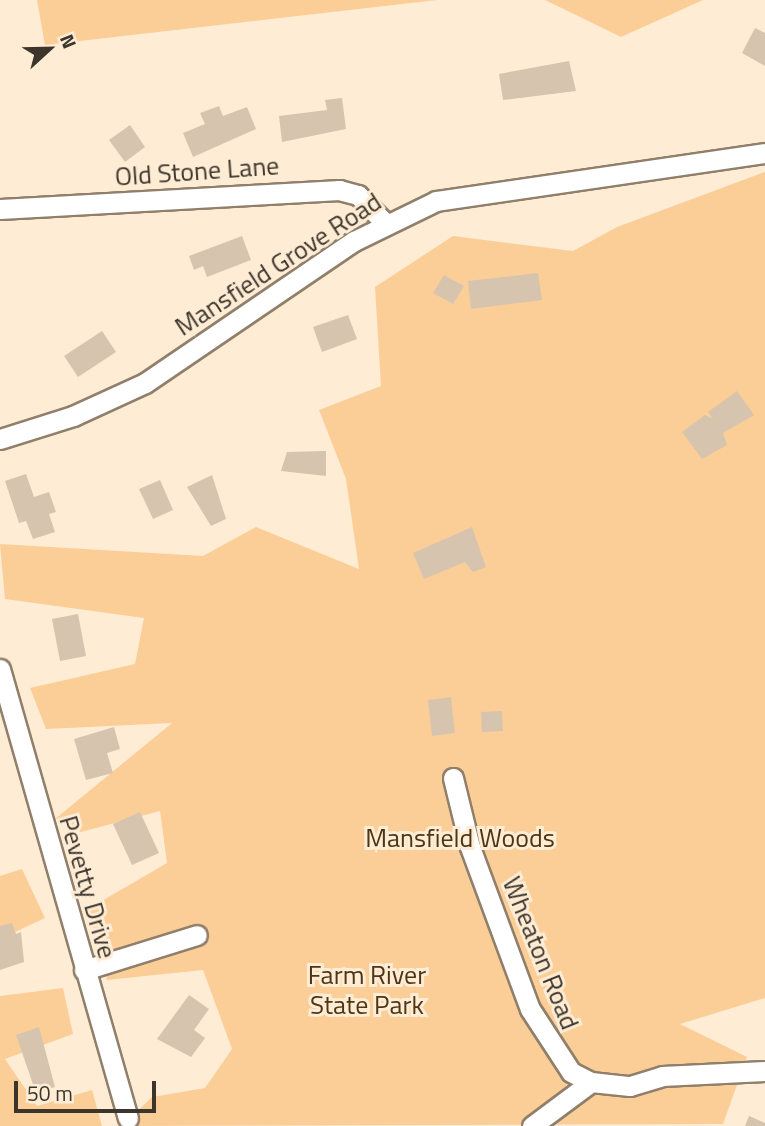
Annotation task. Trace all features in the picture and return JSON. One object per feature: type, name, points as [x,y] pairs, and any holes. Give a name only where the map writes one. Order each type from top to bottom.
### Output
[{"type":"street","name":"Mansfield Grove Road","points":[[0,439],[73,416],[145,383],[385,223],[470,193],[765,153]]},
{"type":"street","name":"Old Stone Lane","points":[[0,209],[339,190],[358,195],[385,223]]},
{"type":"street","name":"Pevetty Drive","points":[[0,669],[128,1118]]},
{"type":"street","name":"Wheaton Road","points":[[453,778],[470,847],[530,1009],[554,1054],[590,1082]]},
{"type":"street","points":[[84,970],[197,935]]},
{"type":"street","points":[[532,1126],[590,1082],[630,1086],[662,1076],[765,1071]]},
{"type":"green space","points":[[37,0],[437,0],[45,45]]},
{"type":"green space","points":[[545,0],[703,0],[621,37]]},
{"type":"green space","name":"Mansfield Woods","points":[[765,172],[765,998],[680,1024],[747,1057],[723,1124],[122,1126],[152,1097],[205,1088],[232,1049],[203,970],[107,980],[88,909],[167,863],[160,811],[81,832],[55,819],[172,723],[46,729],[30,688],[135,664],[144,618],[5,599],[0,544],[203,556],[256,527],[359,569],[346,479],[319,410],[381,386],[375,287],[453,236],[573,251],[617,227]]},
{"type":"green space","points":[[22,869],[45,918],[0,939],[0,876]]},
{"type":"green space","points":[[63,988],[73,1034],[5,1059],[37,1106],[92,1090],[102,1126],[0,1126],[0,996]]},
{"type":"building","points":[[755,28],[765,33],[765,66],[742,53]]},
{"type":"building","points":[[569,61],[576,91],[503,100],[499,74]]},
{"type":"building","points":[[342,98],[346,129],[282,142],[279,116],[327,110],[325,100]]},
{"type":"building","points":[[219,106],[223,116],[247,107],[256,129],[193,157],[183,133],[205,124],[200,113]]},
{"type":"building","points":[[130,125],[145,147],[125,162],[109,140]]},
{"type":"building","points":[[242,236],[251,260],[207,277],[203,266],[194,270],[189,256]]},
{"type":"building","points":[[538,273],[542,300],[471,309],[468,281]]},
{"type":"building","points":[[444,275],[464,286],[453,304],[433,293]]},
{"type":"building","points":[[348,315],[357,339],[322,352],[313,327]]},
{"type":"building","points":[[102,331],[116,352],[78,377],[64,356]]},
{"type":"building","points":[[737,391],[754,415],[723,433],[727,445],[702,459],[682,432],[705,415],[713,419],[708,412]]},
{"type":"building","points":[[326,451],[326,476],[281,471],[287,452]]},
{"type":"building","points":[[26,474],[34,497],[49,492],[56,512],[49,514],[55,532],[33,539],[26,521],[19,523],[5,481]]},
{"type":"building","points":[[212,475],[226,519],[211,526],[187,487]]},
{"type":"building","points":[[160,480],[173,510],[153,519],[139,489]]},
{"type":"building","points":[[472,527],[486,567],[473,572],[465,562],[424,579],[413,553]]},
{"type":"building","points":[[78,614],[86,656],[60,661],[52,619]]},
{"type":"building","points":[[451,697],[455,733],[432,736],[428,700]]},
{"type":"building","points":[[502,711],[503,731],[482,732],[481,712]]},
{"type":"building","points":[[114,727],[120,749],[107,753],[113,773],[86,780],[74,739]]},
{"type":"building","points":[[140,812],[159,853],[132,865],[113,824]]},
{"type":"building","points":[[12,923],[16,934],[21,932],[24,962],[0,970],[0,926]]},
{"type":"building","points":[[189,995],[209,1009],[194,1030],[205,1038],[191,1057],[157,1039]]},
{"type":"building","points":[[39,1027],[55,1087],[36,1093],[16,1035]]},
{"type":"building","points":[[749,1116],[765,1123],[765,1126],[745,1126]]},
{"type":"park label","name":"Farm River State Park","points":[[367,990]]}]
